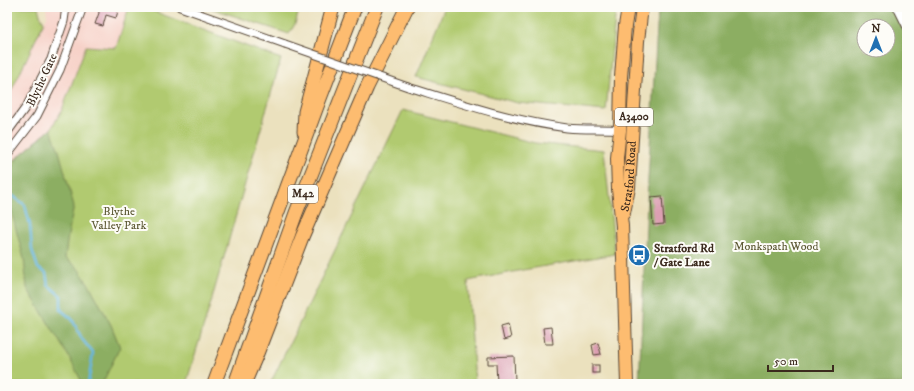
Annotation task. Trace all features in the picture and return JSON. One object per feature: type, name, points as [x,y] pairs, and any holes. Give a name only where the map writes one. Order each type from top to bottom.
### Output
[{"type":"highway","points":[[304,142],[304,112],[332,7]]},
{"type":"highway","name":"M42","points":[[214,384],[355,7]]},
{"type":"highway","name":"M42","points":[[235,384],[296,213],[377,7]]},
{"type":"highway","points":[[244,384],[302,237],[354,115],[406,7]]},
{"type":"main road","name":"Stratford Road","points":[[627,384],[622,226],[618,189],[617,158],[620,130],[621,77],[628,7]]},
{"type":"main road","name":"Stratford Road","points":[[622,226],[629,188],[638,41],[642,7]]},
{"type":"street","name":"Blythe Gate","points":[[7,133],[26,107],[51,59],[64,21],[66,7]]},
{"type":"street","name":"Blythe Gate","points":[[7,155],[37,116],[60,70],[83,7]]},
{"type":"street","points":[[180,7],[408,86],[493,113],[568,128],[633,132]]},
{"type":"street","points":[[898,7],[907,25]]},
{"type":"shaded area","points":[[46,7],[129,7],[116,48],[62,110],[51,129],[7,166],[7,100],[47,16]]},
{"type":"green space","points":[[7,7],[38,7],[44,22],[7,100]]},
{"type":"green space","name":"Blythe Valley Park","points":[[129,7],[142,7],[281,59],[186,384],[7,384],[7,166],[51,129],[62,110],[86,46],[116,48]]},
{"type":"green space","points":[[207,7],[300,7],[295,24],[289,34]]},
{"type":"green space","points":[[445,7],[616,7],[606,111],[518,103],[416,77]]},
{"type":"green space","name":"Monkspath Wood","points":[[679,7],[892,7],[907,37],[907,384],[639,384],[648,179],[658,10]]},
{"type":"green space","points":[[403,110],[535,143],[604,150],[615,254],[468,281],[475,384],[270,384]]},
{"type":"green space","points":[[51,129],[59,151],[74,206],[65,258],[77,267],[90,286],[111,325],[120,347],[102,384],[83,384],[69,357],[27,288],[24,259],[11,211],[7,205],[7,174],[18,157]]},
{"type":"building","points":[[98,7],[109,7],[118,11],[116,18],[106,15],[103,26],[95,24],[99,13]]},
{"type":"building","points":[[662,196],[664,224],[653,225],[651,197]]},
{"type":"building","points":[[508,324],[511,338],[504,340],[501,326]]},
{"type":"building","points":[[551,327],[553,344],[545,344],[543,328]]},
{"type":"building","points":[[598,343],[601,354],[594,355],[592,345]]},
{"type":"building","points":[[514,356],[515,381],[497,382],[496,364],[488,364],[488,357]]},
{"type":"building","points":[[592,365],[599,365],[599,373],[592,373]]},
{"type":"waterway","points":[[9,193],[25,205],[30,225],[32,250],[38,268],[46,273],[48,285],[61,296],[61,310],[72,319],[82,339],[93,353],[88,384]]},
{"type":"place","name":"Stratford Rd / Gate Lane","points":[[639,255]]}]
